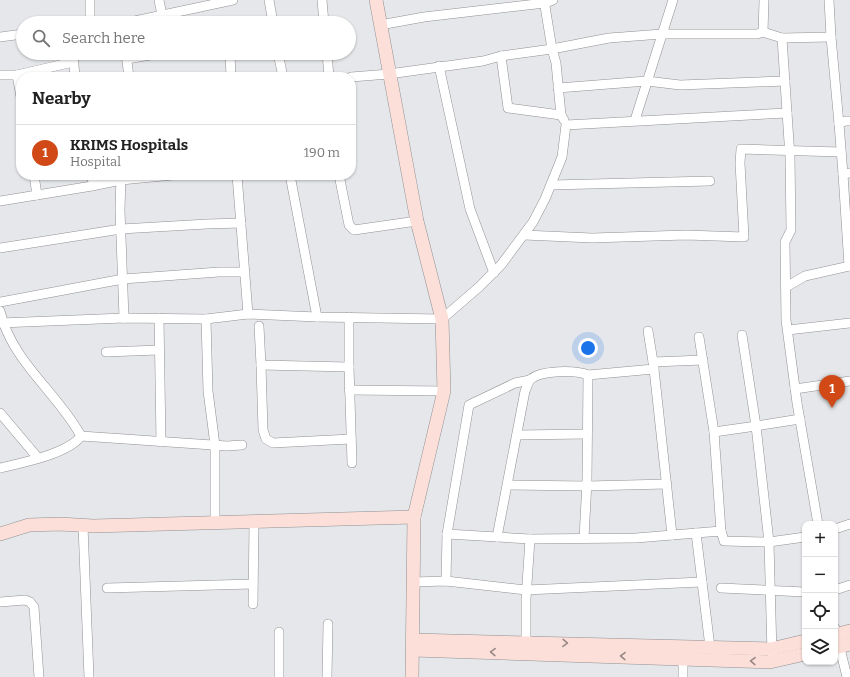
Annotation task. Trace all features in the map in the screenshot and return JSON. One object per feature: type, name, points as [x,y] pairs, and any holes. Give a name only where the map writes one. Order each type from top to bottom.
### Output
[{"type":"street","points":[[90,0],[90,16]]},
{"type":"street","points":[[159,0],[162,15]]},
{"type":"street","points":[[157,16],[233,0]]},
{"type":"street","points":[[269,0],[272,16]]},
{"type":"street","points":[[322,0],[323,16]]},
{"type":"street","points":[[376,0],[417,221],[442,319],[444,391],[414,517],[412,677]]},
{"type":"street","points":[[634,120],[673,0]]},
{"type":"street","points":[[763,32],[764,0]]},
{"type":"street","points":[[786,288],[806,276],[850,266],[847,174],[841,152],[829,0]]},
{"type":"street","points":[[1,323],[124,318],[206,319],[248,314],[317,317],[442,319],[479,287],[501,265],[524,235],[533,222],[562,158],[566,125],[561,115],[556,63],[552,49],[547,1],[424,17],[380,25]]},
{"type":"street","points":[[356,77],[389,74],[484,60],[609,38],[662,34],[757,34],[763,32],[782,38],[831,37]]},
{"type":"street","points":[[0,37],[16,35]]},
{"type":"street","points":[[782,38],[790,152],[791,230],[786,242],[788,330],[800,419],[817,521]]},
{"type":"street","points":[[501,56],[508,108],[561,115]]},
{"type":"street","points":[[27,72],[66,60]]},
{"type":"street","points":[[73,60],[74,72]]},
{"type":"street","points":[[127,60],[128,72]]},
{"type":"street","points":[[230,60],[231,72]]},
{"type":"street","points":[[279,60],[282,72]]},
{"type":"street","points":[[328,60],[329,72]]},
{"type":"street","points":[[439,66],[470,209],[494,272]]},
{"type":"street","points":[[0,75],[16,75]]},
{"type":"street","points":[[558,88],[647,81],[680,85],[785,81]]},
{"type":"street","points":[[566,125],[634,120],[787,113]]},
{"type":"street","points":[[839,124],[850,120]]},
{"type":"street","points":[[524,235],[592,238],[686,235],[744,237],[740,163],[741,149],[790,152],[841,152]]},
{"type":"street","points":[[35,180],[37,195]]},
{"type":"street","points":[[92,180],[94,186]]},
{"type":"street","points":[[0,201],[94,186],[112,180]]},
{"type":"street","points":[[121,180],[120,210],[124,279],[124,318]]},
{"type":"street","points":[[237,180],[248,314]]},
{"type":"street","points":[[291,180],[317,317]]},
{"type":"street","points":[[340,180],[349,225],[354,230],[417,221]]},
{"type":"street","points":[[551,185],[643,181],[710,181]]},
{"type":"street","points":[[0,248],[121,229],[241,223]]},
{"type":"street","points":[[0,302],[124,279],[218,272],[245,272]]},
{"type":"street","points":[[0,311],[1,323],[14,347],[30,370],[82,436],[161,442],[242,445]]},
{"type":"street","points":[[349,317],[349,390],[352,463]]},
{"type":"street","points":[[159,318],[161,442]]},
{"type":"street","points":[[206,319],[208,391],[215,445],[215,523]]},
{"type":"street","points":[[788,330],[850,323]]},
{"type":"street","points":[[259,326],[263,430],[266,439],[273,443],[351,439]]},
{"type":"street","points":[[648,331],[672,535]]},
{"type":"street","points":[[742,335],[756,426],[769,542],[772,655]]},
{"type":"street","points":[[699,337],[714,432],[721,531],[724,541],[769,542],[802,536]]},
{"type":"street","points":[[106,352],[159,350]]},
{"type":"street","points":[[446,581],[447,534],[469,405],[514,383],[530,380],[539,375],[562,372],[580,372],[588,375],[703,360]]},
{"type":"street","points":[[260,365],[349,367]]},
{"type":"street","points":[[584,538],[587,486],[588,375]]},
{"type":"street","points":[[497,537],[525,391],[530,380]]},
{"type":"street","points":[[796,389],[850,381]]},
{"type":"street","points":[[349,390],[444,391]]},
{"type":"street","points":[[0,413],[38,458]]},
{"type":"street","points":[[714,432],[800,419]]},
{"type":"street","points":[[517,435],[587,434]]},
{"type":"street","points":[[0,468],[62,450],[77,442],[82,436]]},
{"type":"street","points":[[508,485],[587,486],[667,484]]},
{"type":"street","points":[[0,534],[29,525],[60,524],[83,526],[414,517]]},
{"type":"street","points":[[253,604],[254,522]]},
{"type":"street","points":[[838,528],[850,524]]},
{"type":"street","points":[[83,526],[89,677]]},
{"type":"street","points":[[447,534],[530,539],[636,538],[721,531]]},
{"type":"street","points":[[696,533],[710,647]]},
{"type":"street","points":[[526,648],[526,590],[530,539]]},
{"type":"street","points":[[413,582],[446,581],[526,590],[702,582]]},
{"type":"street","points":[[107,588],[253,584]]},
{"type":"street","points":[[838,589],[850,585]]},
{"type":"street","points":[[721,588],[802,592]]},
{"type":"street","points":[[0,602],[25,600],[30,602],[34,607],[39,677]]},
{"type":"street","points":[[327,677],[328,624]]},
{"type":"street","points":[[847,677],[838,640],[850,631]]},
{"type":"street","points":[[279,632],[279,677]]},
{"type":"street","points":[[683,652],[710,647],[772,655],[802,642]]},
{"type":"street","points":[[413,645],[772,655],[802,654]]},
{"type":"street","points":[[683,652],[683,677]]},
{"type":"place","name":"KRIMS Hospitals","points":[[832,408]]}]
